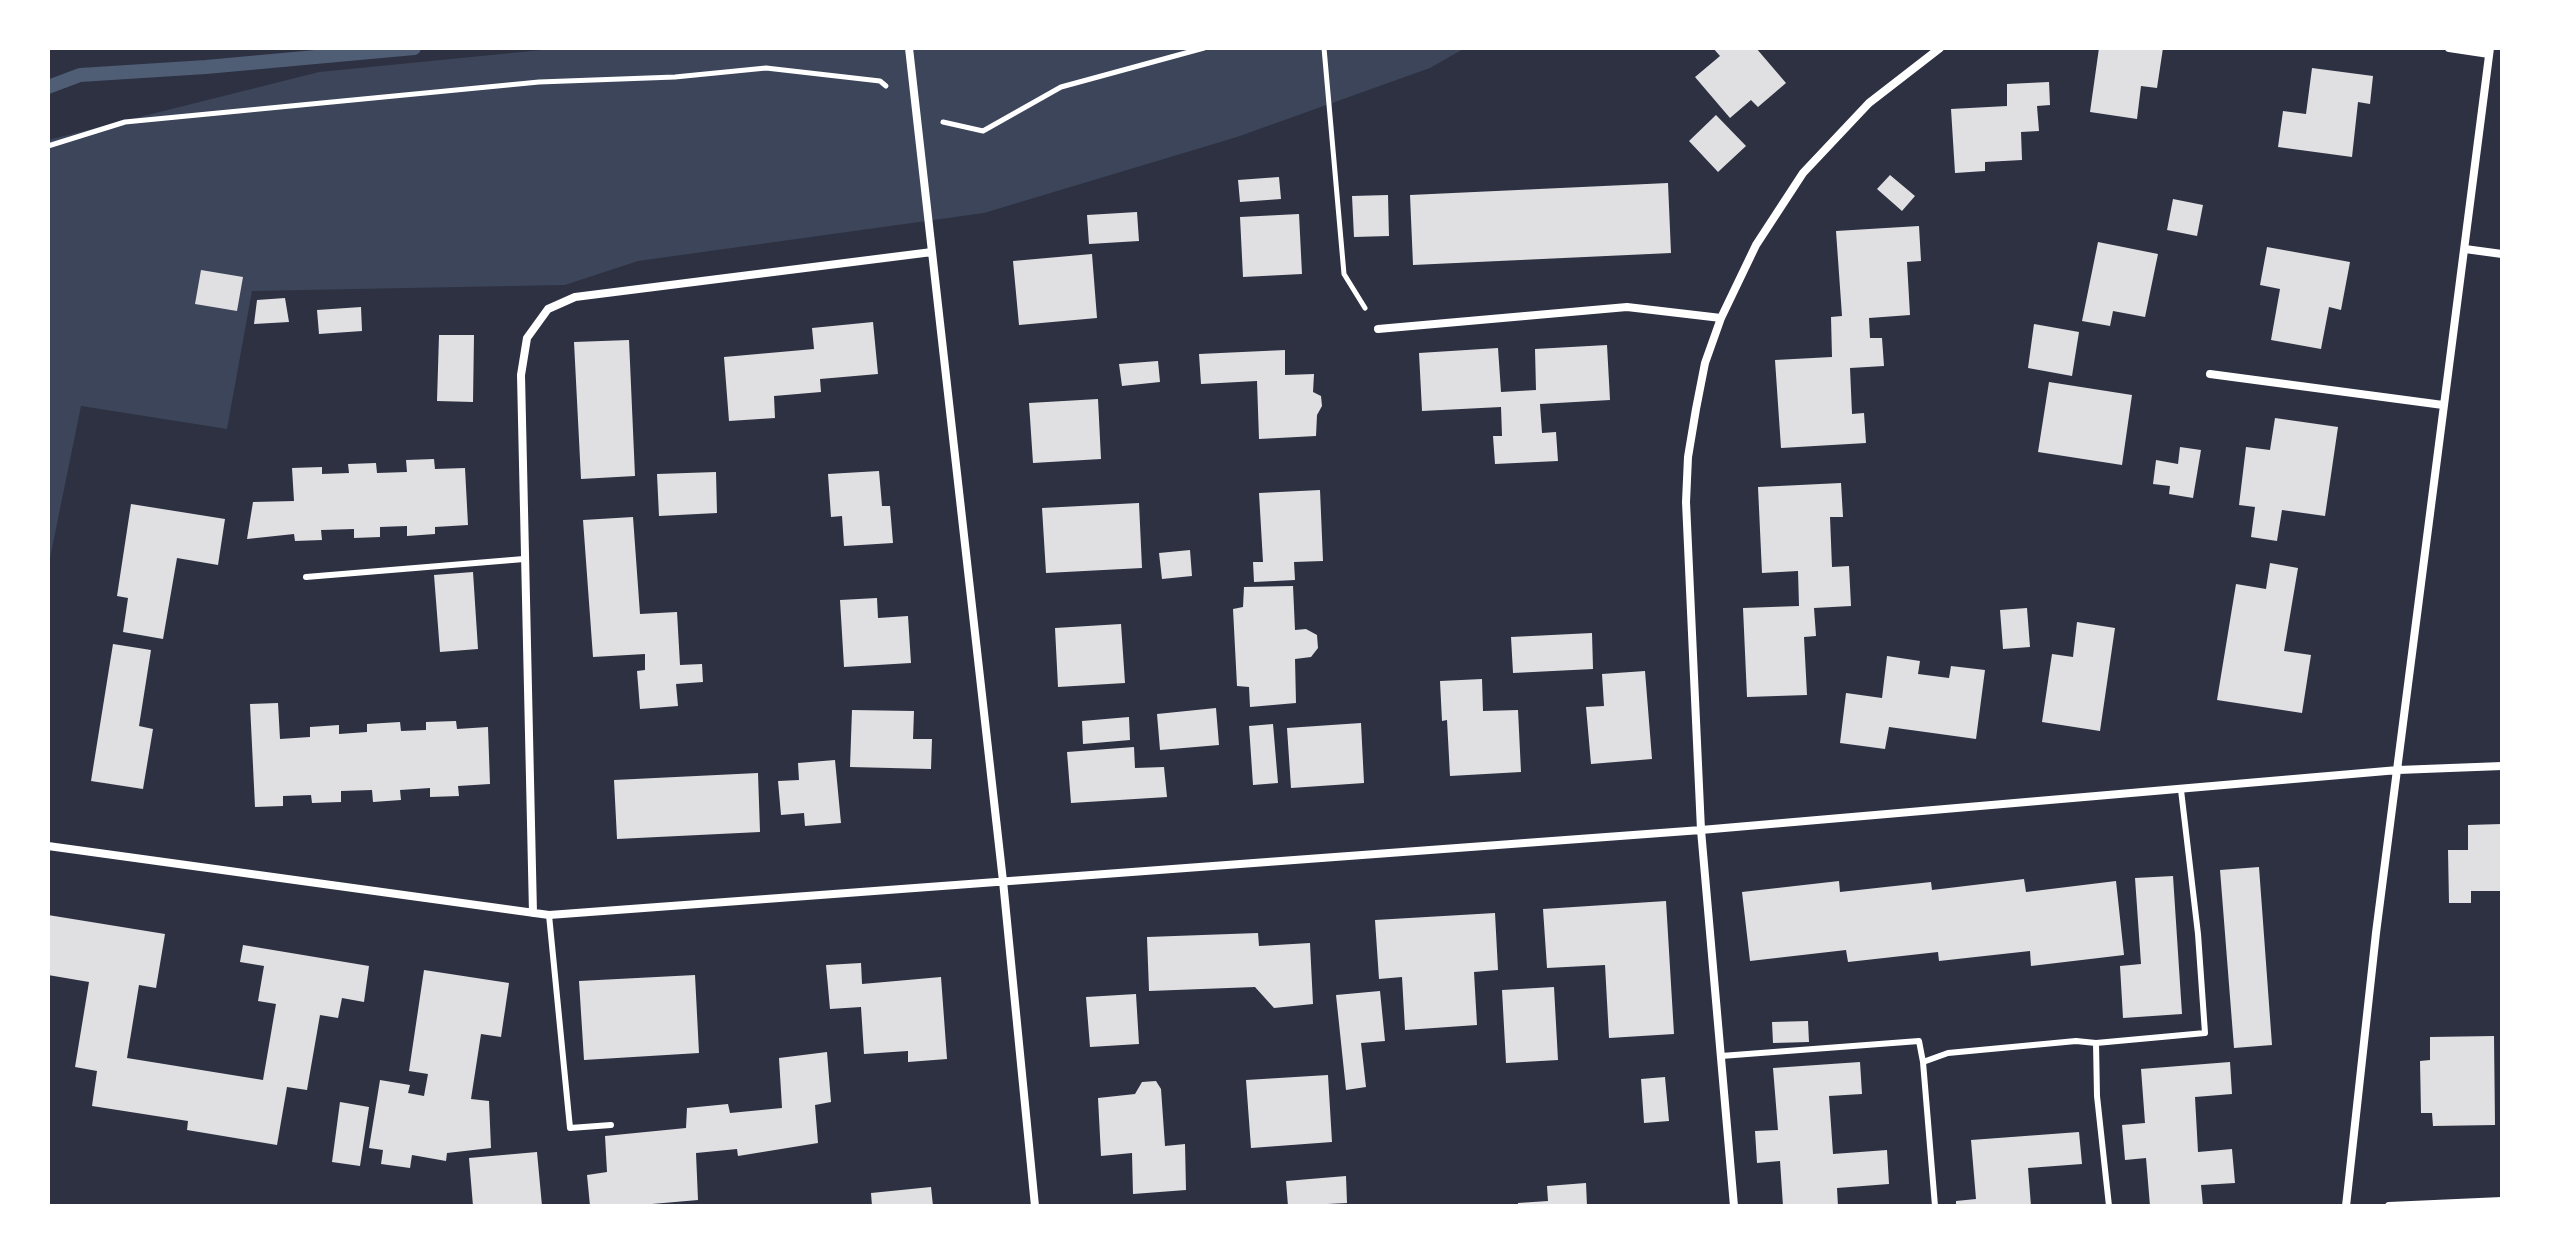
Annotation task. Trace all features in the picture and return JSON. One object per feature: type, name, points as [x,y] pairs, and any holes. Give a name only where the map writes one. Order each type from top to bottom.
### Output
[{"type":"street","points":[[909,48],[1003,881],[1035,1206]]},
{"type":"street","points":[[1734,1206],[1701,830],[1686,502],[1688,457],[1696,409],[1705,363],[1721,318],[1756,245],[1803,173],[1869,103],[1940,48]]},
{"type":"street","points":[[2346,1206],[2374,948],[2489,51],[2449,48]]},
{"type":"street","points":[[2465,249],[2502,254]]},
{"type":"street","points":[[533,913],[521,375],[527,338],[548,309],[575,297],[932,252]]},
{"type":"street","points":[[1378,329],[1627,307],[1721,318]]},
{"type":"street","points":[[2210,374],[2443,405]]},
{"type":"street","points":[[48,846],[549,915],[1701,830],[2398,770],[2502,766]]},
{"type":"street","points":[[2389,1206],[2502,1201]]},
{"type":"lane","points":[[306,577],[524,559]]},
{"type":"lane","points":[[1923,1062],[1948,1053],[2205,1033],[2198,934],[2181,790]]},
{"type":"lane","points":[[549,915],[570,1128],[611,1125]]},
{"type":"lane","points":[[1721,1056],[1919,1041],[1935,1206]]},
{"type":"lane","points":[[2096,1043],[2097,1096],[2109,1206]]},
{"type":"path","points":[[48,146],[125,122],[539,82],[675,77],[766,68],[880,81],[917,117],[983,131],[1061,87],[1204,48]]},
{"type":"path","points":[[1324,48],[1344,274],[1378,329]]},
{"type":"shaded area","points":[[562,48],[1465,48],[1430,68],[1237,137],[984,213],[638,261],[565,285],[252,291],[227,429],[81,406],[48,558],[48,140],[319,72]]},
{"type":"building","points":[[1713,48],[1756,48],[1786,83],[1758,107],[1751,100],[1730,118],[1695,77],[1720,56]]},
{"type":"building","points":[[2099,48],[2163,48],[2157,88],[2141,86],[2137,119],[2090,112]]},
{"type":"building","points":[[2312,68],[2373,76],[2370,104],[2358,102],[2352,157],[2278,147],[2283,111],[2306,114]]},
{"type":"building","points":[[2049,82],[2050,105],[2037,106],[2039,131],[2021,132],[2022,160],[1985,162],[1985,171],[1955,173],[1951,109],[2007,106],[2007,84]]},
{"type":"building","points":[[1716,115],[1746,146],[1718,172],[1689,141]]},
{"type":"building","points":[[1890,175],[1915,196],[1902,211],[1877,189]]},
{"type":"building","points":[[1279,177],[1281,199],[1240,202],[1238,180]]},
{"type":"building","points":[[1668,183],[1671,253],[1413,265],[1410,195]]},
{"type":"building","points":[[1388,195],[1389,236],[1354,237],[1352,196]]},
{"type":"building","points":[[2173,199],[2203,205],[2197,236],[2167,230]]},
{"type":"building","points":[[1137,212],[1139,241],[1089,244],[1087,215]]},
{"type":"building","points":[[1299,214],[1302,274],[1243,277],[1240,217]]},
{"type":"building","points":[[1919,226],[1921,261],[1907,262],[1910,315],[1869,318],[1870,338],[1882,338],[1884,366],[1850,368],[1852,414],[1864,413],[1866,443],[1781,448],[1775,360],[1832,357],[1831,317],[1842,316],[1836,231]]},
{"type":"building","points":[[2098,242],[2158,254],[2145,317],[2113,311],[2110,326],[2082,321]]},
{"type":"building","points":[[2267,247],[2350,262],[2341,310],[2329,307],[2321,349],[2271,340],[2280,289],[2260,285]]},
{"type":"building","points":[[1092,254],[1097,318],[1019,325],[1013,261]]},
{"type":"building","points":[[201,270],[243,277],[237,311],[195,304]]},
{"type":"building","points":[[285,298],[289,322],[254,324],[257,300]]},
{"type":"building","points":[[361,307],[362,331],[319,334],[317,310]]},
{"type":"building","points":[[873,322],[878,374],[820,379],[821,392],[774,396],[775,418],[729,421],[724,357],[814,349],[812,328]]},
{"type":"building","points":[[2034,324],[2079,332],[2072,376],[2028,368]]},
{"type":"building","points":[[439,335],[474,335],[473,402],[437,401]]},
{"type":"building","points":[[629,340],[635,476],[581,479],[574,342]]},
{"type":"building","points":[[1607,345],[1610,400],[1540,404],[1542,433],[1556,432],[1558,461],[1495,464],[1493,436],[1502,436],[1501,407],[1422,411],[1419,353],[1498,348],[1501,392],[1536,390],[1535,349]]},
{"type":"building","points":[[1285,350],[1285,375],[1314,374],[1313,392],[1321,396],[1322,406],[1317,415],[1316,436],[1259,439],[1257,381],[1201,384],[1199,354]]},
{"type":"building","points":[[1158,361],[1160,382],[1122,386],[1119,364]]},
{"type":"building","points":[[2049,382],[2132,395],[2122,465],[2038,452]]},
{"type":"building","points":[[1098,399],[1101,459],[1033,463],[1029,403]]},
{"type":"building","points":[[2275,418],[2338,427],[2325,516],[2282,510],[2277,541],[2251,537],[2255,507],[2239,505],[2246,447],[2270,450]]},
{"type":"building","points":[[2180,447],[2201,450],[2193,498],[2169,494],[2170,486],[2153,484],[2156,460],[2178,464]]},
{"type":"building","points":[[434,459],[435,469],[465,468],[468,525],[435,527],[435,534],[407,536],[407,526],[380,527],[380,537],[354,538],[354,529],[321,530],[322,540],[295,541],[294,534],[247,539],[253,502],[294,501],[292,468],[322,467],[322,474],[349,473],[348,464],[376,463],[377,473],[407,472],[406,460]]},
{"type":"building","points":[[879,471],[882,506],[890,506],[893,543],[844,546],[842,516],[831,517],[828,474]]},
{"type":"building","points":[[716,472],[717,513],[659,516],[657,474]]},
{"type":"building","points":[[1841,483],[1843,517],[1830,517],[1832,567],[1849,566],[1851,606],[1814,608],[1816,636],[1804,637],[1807,695],[1747,697],[1743,608],[1799,606],[1798,571],[1762,573],[1758,487]]},
{"type":"building","points":[[1320,490],[1323,561],[1294,562],[1295,580],[1254,582],[1253,562],[1263,562],[1259,493]]},
{"type":"building","points":[[1139,503],[1142,568],[1046,573],[1042,508]]},
{"type":"building","points":[[131,504],[225,519],[218,565],[177,558],[163,639],[123,632],[128,598],[117,596]]},
{"type":"building","points":[[633,517],[640,614],[677,612],[680,665],[702,664],[703,682],[676,684],[678,706],[640,709],[637,671],[645,670],[645,654],[593,657],[583,520]]},
{"type":"building","points":[[1190,550],[1192,576],[1162,579],[1159,553]]},
{"type":"building","points":[[2270,563],[2298,568],[2284,651],[2311,655],[2302,713],[2217,700],[2236,584],[2266,589]]},
{"type":"building","points":[[473,572],[478,649],[440,652],[434,575]]},
{"type":"building","points":[[1293,586],[1295,630],[1306,629],[1317,635],[1318,648],[1311,657],[1295,659],[1296,703],[1250,707],[1249,687],[1237,686],[1233,609],[1243,607],[1244,587]]},
{"type":"building","points":[[877,598],[878,618],[908,616],[911,663],[844,667],[840,600]]},
{"type":"building","points":[[2027,608],[2030,647],[2003,649],[2000,610]]},
{"type":"building","points":[[2077,622],[2115,628],[2100,731],[2042,722],[2052,654],[2073,657]]},
{"type":"building","points":[[1121,624],[1125,683],[1058,687],[1055,628]]},
{"type":"building","points":[[1592,633],[1593,669],[1513,673],[1511,637]]},
{"type":"building","points":[[113,644],[151,650],[139,726],[153,729],[143,789],[91,781]]},
{"type":"building","points":[[1887,656],[1920,661],[1918,674],[1949,678],[1951,666],[1985,670],[1976,739],[1889,727],[1885,749],[1840,743],[1846,693],[1882,698]]},
{"type":"building","points":[[1645,671],[1652,759],[1591,764],[1586,707],[1604,706],[1602,674]]},
{"type":"building","points":[[1482,679],[1483,711],[1518,710],[1521,772],[1450,776],[1447,720],[1442,721],[1440,681]]},
{"type":"building","points":[[278,703],[280,739],[310,737],[310,727],[339,725],[339,734],[367,732],[367,724],[400,722],[401,731],[426,730],[426,722],[456,721],[457,729],[488,727],[490,784],[458,786],[459,796],[430,797],[430,788],[400,790],[401,800],[373,802],[372,790],[341,791],[341,802],[312,803],[311,795],[283,796],[283,806],[255,807],[250,704]]},
{"type":"building","points":[[1216,708],[1219,745],[1160,750],[1157,714]]},
{"type":"building","points":[[852,710],[914,711],[913,739],[932,739],[931,769],[850,767]]},
{"type":"building","points":[[1129,717],[1130,740],[1083,744],[1082,721]]},
{"type":"building","points":[[1361,723],[1364,783],[1291,788],[1287,728]]},
{"type":"building","points":[[1273,724],[1278,783],[1253,785],[1249,726]]},
{"type":"building","points":[[1134,747],[1135,768],[1164,767],[1167,797],[1071,803],[1067,752]]},
{"type":"building","points":[[835,760],[841,823],[805,826],[804,813],[781,815],[778,781],[799,780],[798,763]]},
{"type":"building","points":[[758,773],[760,832],[617,839],[614,780]]},
{"type":"building","points":[[2502,824],[2502,891],[2471,891],[2471,903],[2449,903],[2448,850],[2468,850],[2468,825]]},
{"type":"building","points":[[2259,867],[2272,1045],[2234,1048],[2220,870]]},
{"type":"building","points":[[2173,876],[2182,1014],[2123,1018],[2120,966],[2141,964],[2135,878]]},
{"type":"building","points":[[2024,879],[2026,892],[2116,881],[2124,955],[2031,966],[2030,951],[1939,961],[1938,952],[1848,962],[1846,950],[1750,961],[1742,892],[1839,881],[1840,892],[1931,882],[1932,890]]},
{"type":"building","points":[[1666,901],[1674,1034],[1609,1038],[1605,965],[1547,968],[1543,909]]},
{"type":"building","points":[[1495,913],[1498,970],[1474,972],[1477,1025],[1405,1030],[1402,977],[1379,979],[1375,920]]},
{"type":"building","points":[[48,915],[165,934],[156,988],[139,985],[127,1058],[263,1080],[276,1004],[258,1001],[264,966],[240,962],[243,945],[369,966],[364,1002],[342,998],[338,1018],[320,1015],[307,1090],[287,1087],[277,1145],[187,1130],[188,1121],[92,1106],[97,1071],[75,1067],[89,982],[48,975]]},
{"type":"building","points":[[1258,933],[1259,946],[1310,943],[1313,1004],[1274,1008],[1255,987],[1149,991],[1147,937]]},
{"type":"building","points":[[861,963],[862,984],[941,977],[947,1059],[908,1062],[908,1051],[864,1054],[861,1007],[830,1009],[826,965]]},
{"type":"building","points":[[424,970],[509,983],[501,1037],[481,1034],[471,1099],[489,1101],[491,1148],[447,1153],[446,1161],[412,1155],[410,1168],[381,1164],[383,1150],[369,1148],[380,1080],[410,1085],[408,1093],[424,1096],[428,1074],[409,1071]]},
{"type":"building","points":[[695,975],[699,1053],[584,1060],[579,981]]},
{"type":"building","points":[[1554,987],[1558,1060],[1506,1063],[1502,990]]},
{"type":"building","points":[[1380,991],[1385,1041],[1361,1043],[1366,1087],[1346,1090],[1336,995]]},
{"type":"building","points":[[1136,994],[1139,1044],[1090,1047],[1086,997]]},
{"type":"building","points":[[1808,1021],[1809,1042],[1773,1043],[1772,1022]]},
{"type":"building","points":[[2494,1036],[2495,1125],[2433,1126],[2432,1113],[2421,1113],[2420,1061],[2430,1060],[2430,1037]]},
{"type":"building","points":[[827,1052],[831,1102],[815,1105],[818,1143],[738,1156],[737,1149],[696,1153],[698,1200],[590,1206],[587,1175],[607,1172],[605,1136],[686,1128],[687,1108],[728,1104],[730,1113],[782,1108],[779,1058]]},
{"type":"building","points":[[1860,1062],[1862,1094],[1829,1096],[1833,1154],[1887,1150],[1889,1184],[1837,1188],[1838,1206],[1783,1206],[1780,1161],[1757,1163],[1755,1131],[1778,1130],[1773,1068]]},
{"type":"building","points":[[2230,1062],[2232,1094],[2195,1097],[2198,1152],[2232,1149],[2235,1183],[2201,1185],[2203,1206],[2150,1206],[2146,1158],[2125,1160],[2122,1125],[2145,1123],[2141,1069]]},
{"type":"building","points":[[1328,1075],[1332,1142],[1251,1148],[1246,1080]]},
{"type":"building","points":[[1665,1077],[1669,1121],[1644,1123],[1641,1079]]},
{"type":"building","points":[[1156,1081],[1161,1089],[1165,1146],[1185,1144],[1186,1190],[1133,1194],[1132,1153],[1101,1156],[1098,1098],[1135,1094],[1142,1082]]},
{"type":"building","points":[[340,1102],[369,1107],[360,1166],[332,1162]]},
{"type":"building","points":[[2079,1132],[2082,1164],[2028,1168],[2031,1206],[1956,1206],[1956,1201],[1976,1199],[1971,1140]]},
{"type":"building","points":[[537,1152],[542,1206],[473,1206],[469,1158]]},
{"type":"building","points":[[1346,1176],[1347,1203],[1288,1206],[1286,1181]]},
{"type":"building","points":[[1586,1183],[1587,1206],[1518,1206],[1518,1203],[1548,1201],[1547,1186]]},
{"type":"building","points":[[931,1187],[933,1206],[872,1206],[871,1193]]},
{"type":"waterway","points":[[48,87],[80,75],[414,48]]}]
